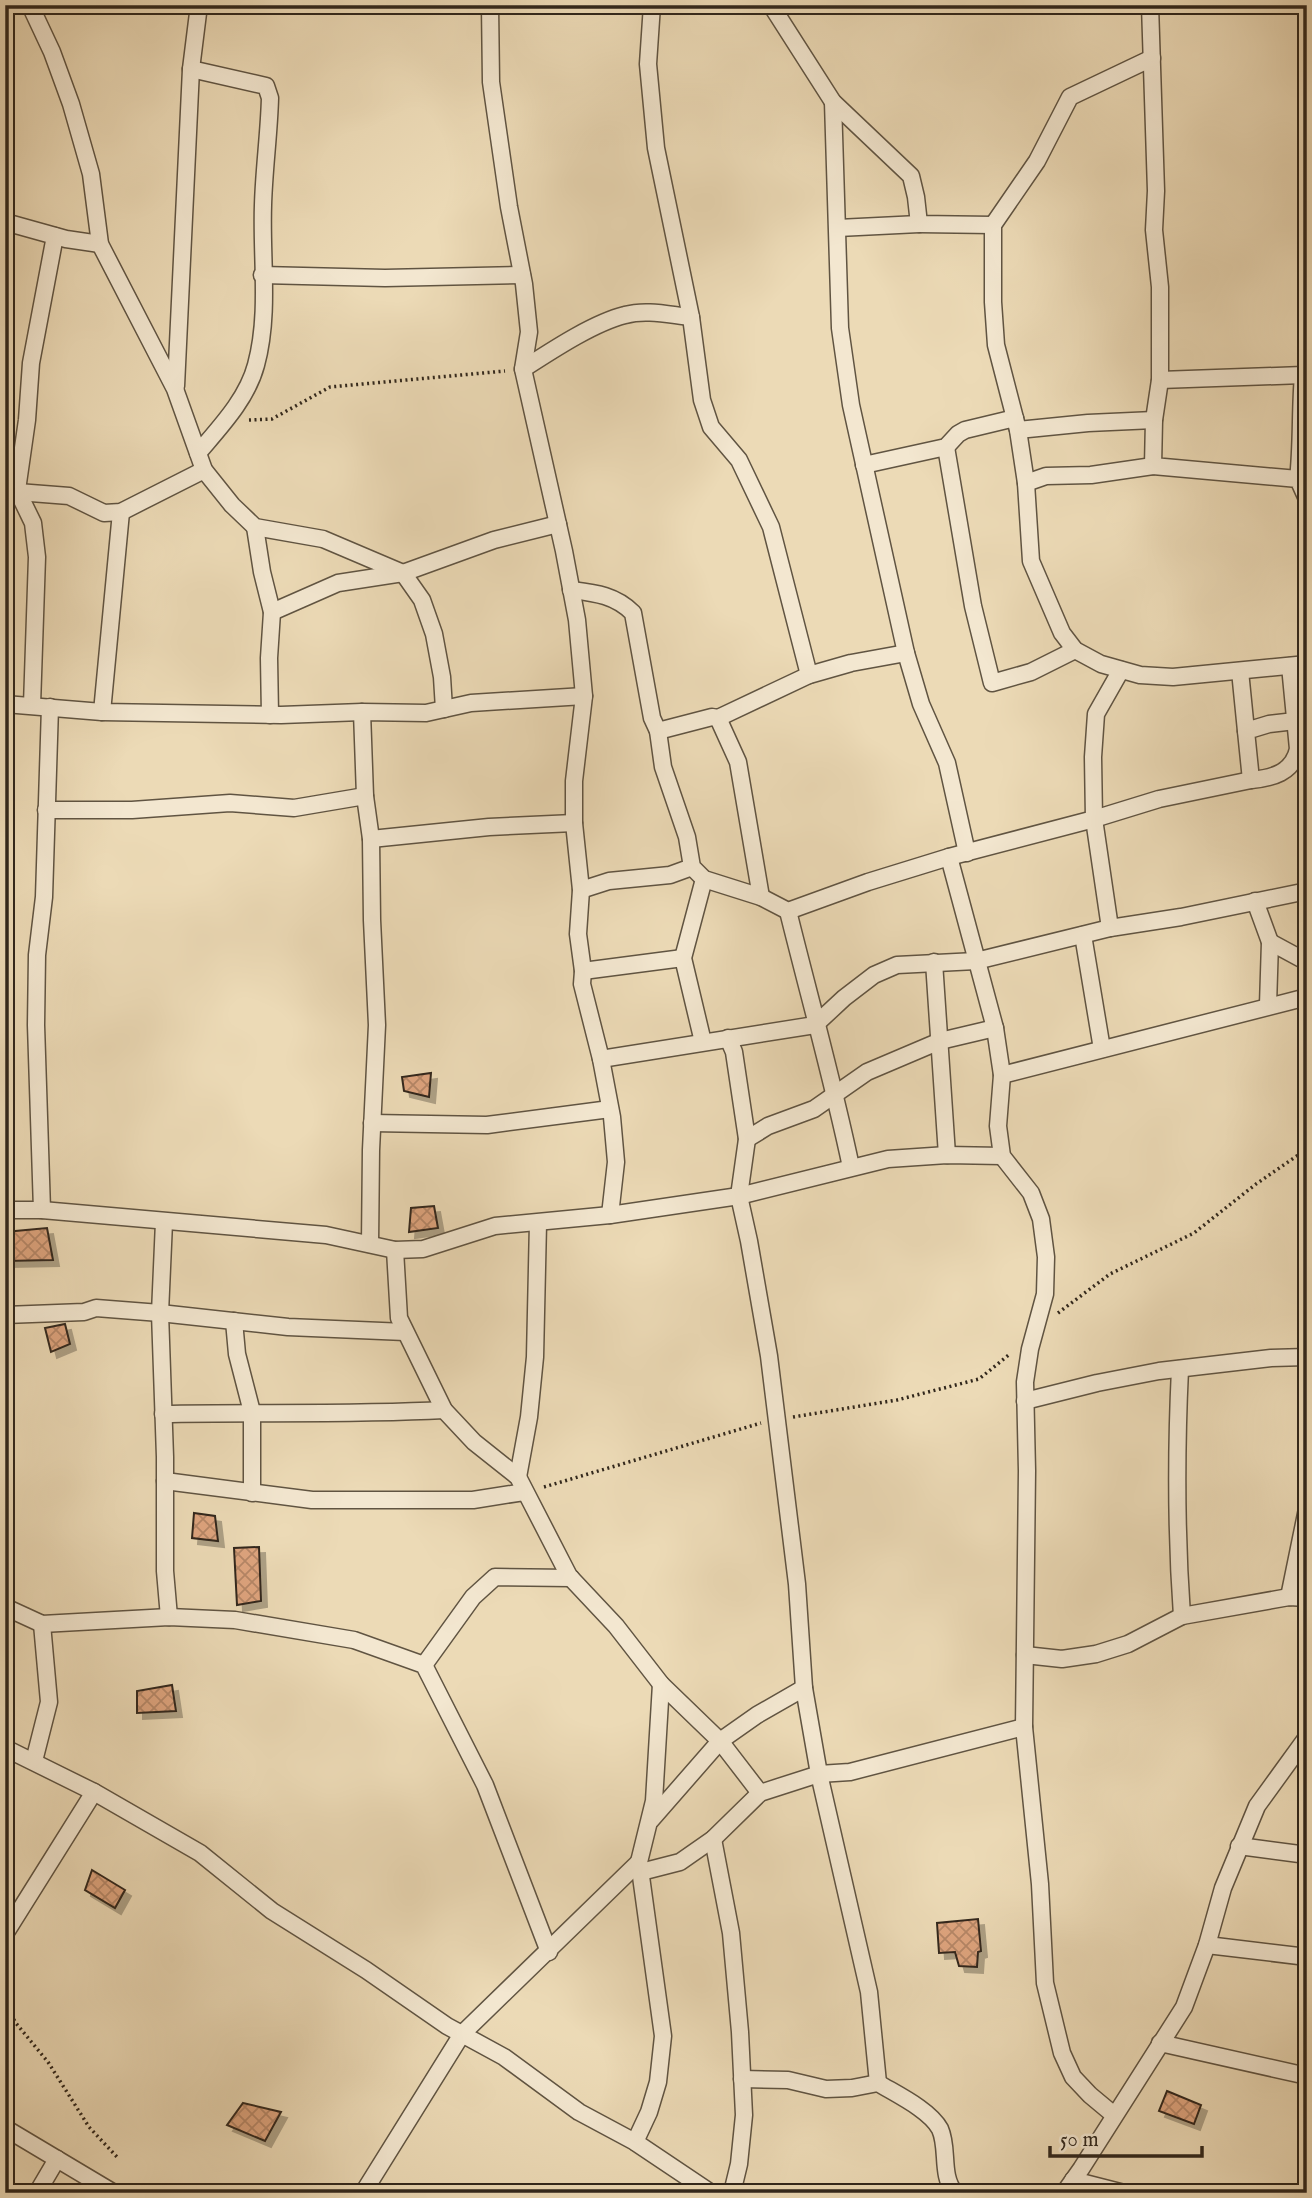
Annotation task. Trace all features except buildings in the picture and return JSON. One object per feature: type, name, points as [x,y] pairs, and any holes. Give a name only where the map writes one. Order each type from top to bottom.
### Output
[{"type":"street","points":[[30,5],[52,52],[71,104],[91,174],[100,244],[175,389],[204,470],[232,505],[255,527],[323,539],[403,573],[422,600],[434,634],[442,677],[444,709]]},
{"type":"street","points":[[175,389],[191,68],[199,5]]},
{"type":"street","points":[[490,5],[491,82],[529,332],[523,369],[571,590],[584,696],[574,780],[574,823],[581,890],[578,934],[582,984],[601,1059],[610,1109],[616,1162],[610,1215]]},
{"type":"street","points":[[652,5],[648,64],[656,148],[691,317],[705,409],[711,427],[738,460],[771,527],[809,675]]},
{"type":"street","points":[[771,5],[833,102],[911,176],[919,224]]},
{"type":"street","points":[[1150,5],[1156,191],[1154,230],[1160,287],[1160,380],[1154,420],[1153,466]]},
{"type":"street","points":[[571,590],[606,595],[623,603],[633,613],[663,767],[687,837],[692,867],[704,879],[761,897],[788,911],[867,882],[949,857],[1159,799],[1269,778],[1288,769],[1296,757],[1299,732],[1299,665],[1173,677],[1140,676],[1101,664],[1074,650],[1062,633],[1031,561],[1026,484],[1016,424],[996,345],[993,226],[1037,161],[1070,97],[1152,58]]},
{"type":"street","points":[[191,68],[262,84],[269,92],[263,203],[263,322],[256,366],[242,396],[198,453]]},
{"type":"street","points":[[833,102],[840,328],[851,405],[906,653],[921,704],[947,763],[967,853]]},
{"type":"street","points":[[5,222],[55,236],[100,244]]},
{"type":"street","points":[[838,228],[919,224],[993,226]]},
{"type":"street","points":[[32,705],[37,556],[33,523],[11,490],[27,420],[31,363],[55,236]]},
{"type":"street","points":[[262,275],[386,278],[522,275]]},
{"type":"street","points":[[523,369],[568,341],[625,315],[648,312],[691,317]]},
{"type":"street","points":[[1160,380],[1305,372],[1300,408],[1301,458],[1298,479],[1307,499]]},
{"type":"street","points":[[864,465],[946,447],[965,430],[1016,424],[1154,420]]},
{"type":"street","points":[[946,447],[973,606],[992,683],[1031,673],[1074,650]]},
{"type":"street","points":[[1026,484],[1046,476],[1091,475],[1153,466],[1298,479]]},
{"type":"street","points":[[11,490],[69,496],[104,513],[121,512],[204,470]]},
{"type":"street","points":[[102,712],[121,512]]},
{"type":"street","points":[[272,612],[338,583],[403,573],[494,540],[558,524]]},
{"type":"street","points":[[255,527],[272,612],[269,658],[270,715]]},
{"type":"street","points":[[658,731],[712,717],[718,718],[809,675],[851,663],[906,653]]},
{"type":"street","points":[[1110,928],[1094,819],[1093,757],[1096,714],[1121,670]]},
{"type":"street","points":[[1240,671],[1251,780]]},
{"type":"street","points":[[5,704],[102,712],[270,715],[426,713],[471,703],[584,696]]},
{"type":"street","points":[[43,1210],[36,1025],[37,955],[44,897],[50,707]]},
{"type":"street","points":[[362,712],[365,796],[371,839],[377,1025],[370,1244]]},
{"type":"street","points":[[718,718],[738,762],[761,897]]},
{"type":"street","points":[[1246,732],[1269,724],[1299,732]]},
{"type":"street","points":[[46,810],[132,810],[230,803],[294,808],[365,796]]},
{"type":"street","points":[[371,839],[489,827],[574,823]]},
{"type":"street","points":[[949,857],[995,1028],[1002,1075],[998,1126],[1002,1156],[1031,1193],[1041,1219],[1046,1257],[1045,1294],[1025,1382],[1024,1727],[1040,1884],[1045,1983],[1062,2053],[1073,2077],[1114,2115]]},
{"type":"street","points":[[581,890],[609,881],[670,875],[692,867]]},
{"type":"street","points":[[703,1042],[683,958],[704,879]]},
{"type":"street","points":[[601,1059],[815,1025],[874,975],[897,965],[975,961],[1110,928],[1181,917],[1307,891]]},
{"type":"street","points":[[1255,901],[1270,943],[1268,1005]]},
{"type":"street","points":[[788,911],[815,1025],[836,1094],[851,1167]]},
{"type":"street","points":[[1083,935],[1102,1049]]},
{"type":"street","points":[[1270,943],[1307,961]]},
{"type":"street","points":[[583,971],[683,958]]},
{"type":"street","points":[[933,962],[947,1156]]},
{"type":"street","points":[[1002,1075],[1307,997]]},
{"type":"street","points":[[747,1139],[768,1126],[814,1110],[867,1072],[940,1041],[995,1028]]},
{"type":"street","points":[[729,1038],[734,1052],[747,1139],[739,1196],[769,1356],[797,1584],[804,1688],[819,1774],[869,1992],[878,2083]]},
{"type":"street","points":[[372,1124],[487,1125],[610,1109]]},
{"type":"street","points":[[5,1210],[43,1210],[327,1235],[395,1250],[422,1249],[495,1226],[610,1215],[739,1196],[888,1159],[1002,1156]]},
{"type":"street","points":[[164,1222],[160,1312],[165,1571],[169,1617]]},
{"type":"street","points":[[521,1485],[535,1357],[538,1223]]},
{"type":"street","points":[[395,1250],[400,1318],[444,1410],[521,1485],[571,1578],[616,1626],[662,1684],[720,1741],[760,1793]]},
{"type":"street","points":[[162,1285],[185,1315]]},
{"type":"street","points":[[5,1315],[84,1312],[96,1308],[160,1312],[288,1327],[405,1332]]},
{"type":"street","points":[[234,1321],[237,1354],[252,1412],[252,1493]]},
{"type":"street","points":[[1025,1402],[1097,1383],[1159,1371],[1271,1358],[1307,1357]]},
{"type":"street","points":[[1180,1369],[1176,1466],[1177,1548],[1182,1616]]},
{"type":"street","points":[[163,1414],[364,1414],[444,1410]]},
{"type":"street","points":[[164,1481],[312,1500],[395,1498],[430,1502],[473,1500],[521,1485]]},
{"type":"street","points":[[1289,1597],[1307,1509]]},
{"type":"street","points":[[424,1665],[473,1597],[495,1577],[571,1578]]},
{"type":"street","points":[[1025,1656],[1062,1659],[1096,1654],[1128,1644],[1182,1616],[1289,1597],[1307,1598]]},
{"type":"street","points":[[5,1607],[42,1624],[169,1617],[235,1620],[354,1640],[424,1665],[485,1786],[549,1952]]},
{"type":"street","points":[[34,1761],[49,1702],[42,1624]]},
{"type":"street","points":[[635,2142],[649,2112],[658,2082],[663,2036],[640,1867],[654,1801],[662,1684]]},
{"type":"street","points":[[650,1822],[720,1741],[757,1715],[804,1688]]},
{"type":"street","points":[[363,2193],[463,2034],[640,1867],[680,1862],[713,1839],[760,1793],[819,1774],[850,1772],[1024,1727]]},
{"type":"street","points":[[1124,2193],[1069,2186],[1184,2007],[1207,1945],[1223,1888],[1256,1807],[1307,1737]]},
{"type":"street","points":[[5,1748],[94,1792],[200,1853],[272,1911],[463,2034],[504,2057],[579,2112],[635,2142],[710,2193]]},
{"type":"street","points":[[5,1934],[94,1792]]},
{"type":"street","points":[[713,1839],[731,1933],[744,2115],[739,2164],[732,2193]]},
{"type":"street","points":[[1239,1846],[1307,1855]]},
{"type":"street","points":[[1207,1945],[1307,1957]]},
{"type":"street","points":[[1160,2043],[1307,2076]]},
{"type":"street","points":[[742,2079],[788,2080],[826,2088],[852,2088],[878,2083],[935,2122],[943,2138],[947,2178],[956,2193]]},
{"type":"street","points":[[5,2128],[114,2193]]},
{"type":"street","points":[[37,2193],[57,2159]]},
{"type":"path","points":[[226,420],[272,419],[330,387],[451,378],[523,369]]},
{"type":"path","points":[[521,1485],[567,1482],[777,1418],[897,1400],[979,1379],[1052,1317],[1110,1274],[1194,1233],[1256,1184],[1307,1149]]},
{"type":"path","points":[[5,1999],[15,2022],[48,2062],[89,2127],[117,2157]]}]
